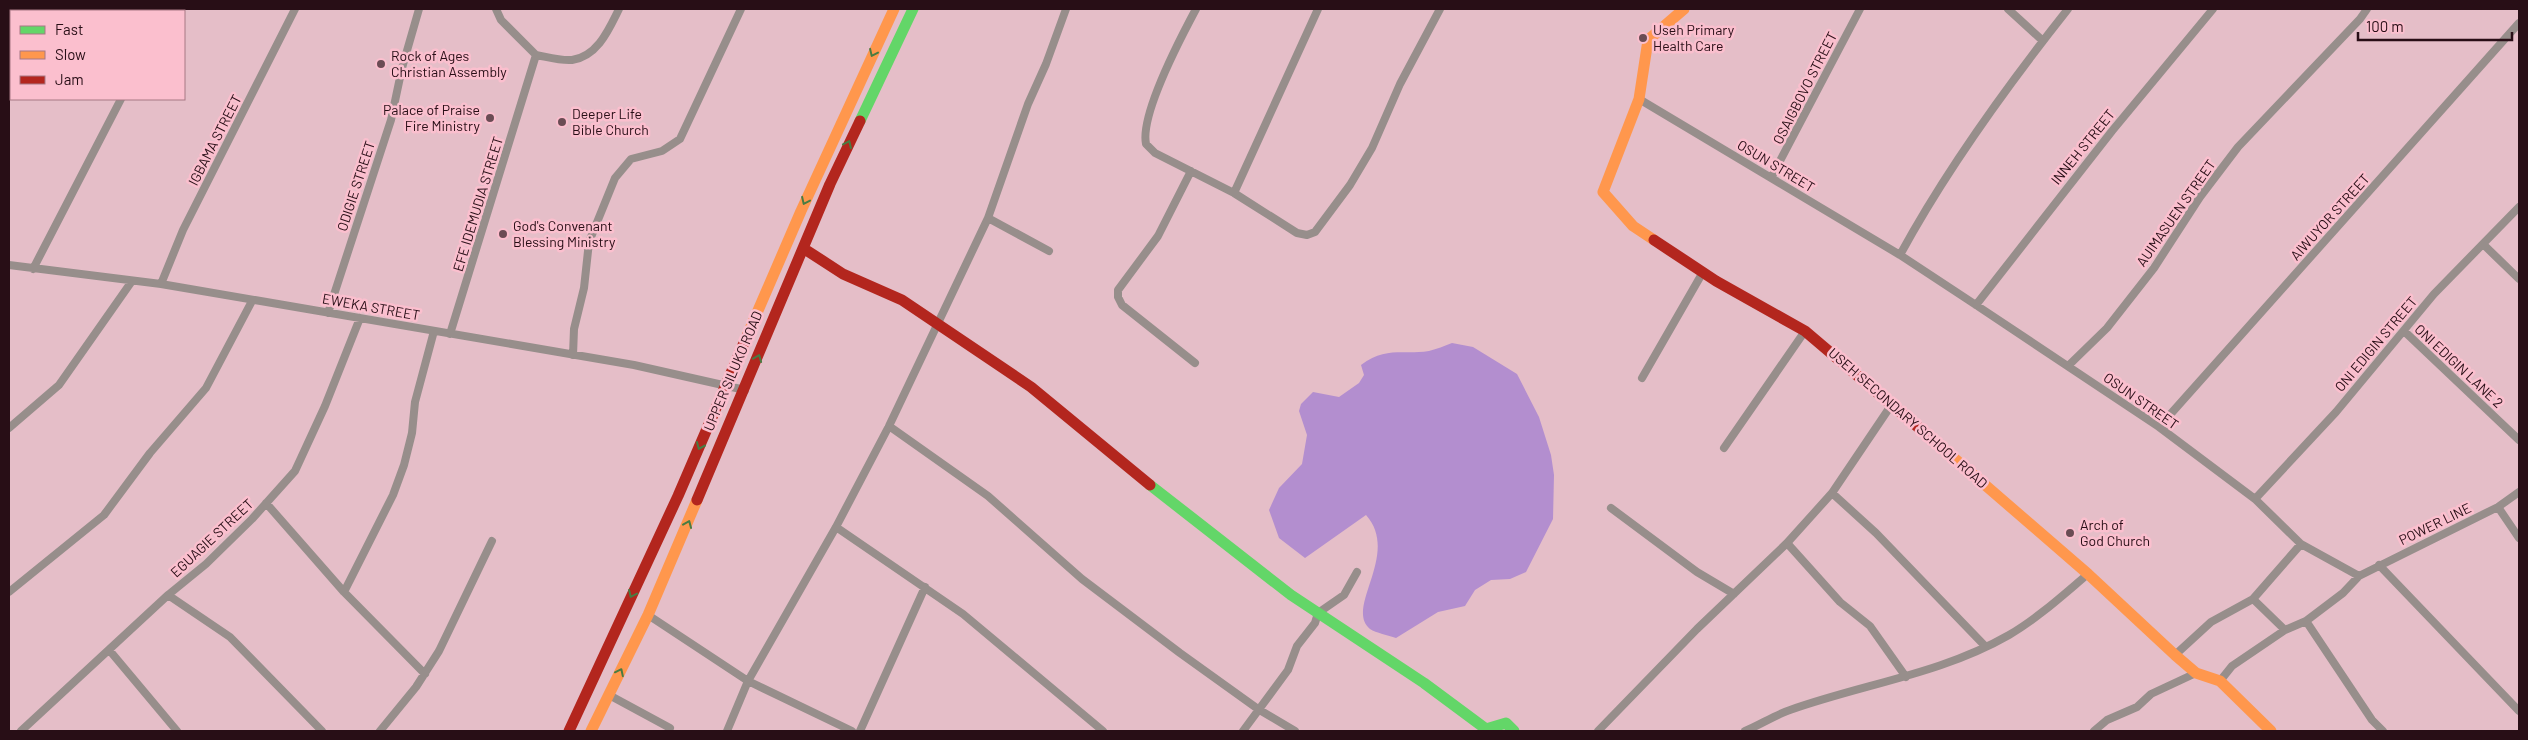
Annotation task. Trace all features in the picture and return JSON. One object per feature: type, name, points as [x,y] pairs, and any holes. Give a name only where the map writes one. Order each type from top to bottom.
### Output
[{"type":"street","name":"IGBAMA STREET","points":[[161,284],[183,230],[295,9]]},
{"type":"street","name":"ODIGIE STREET","points":[[328,313],[391,120],[402,68],[419,9]]},
{"type":"street","points":[[496,9],[501,20],[536,55],[571,60],[584,56],[604,38],[619,9]]},
{"type":"street","points":[[573,355],[574,329],[584,288],[589,242],[616,178],[631,158],[662,151],[680,139],[741,9]]},
{"type":"street","name":"UPPER SILUKO ROAD","points":[[569,731],[728,384],[801,211],[894,9]]},
{"type":"street","name":"UPPER SILUKO ROAD","points":[[591,731],[648,616],[745,390],[830,184],[913,9]]},
{"type":"street","points":[[727,731],[748,681],[836,527],[889,426],[988,218],[1028,104],[1046,64],[1066,9]]},
{"type":"street","points":[[1196,9],[1173,53],[1146,124],[1144,136],[1146,144],[1155,153],[1234,193],[1297,233],[1307,235],[1315,232],[1350,185],[1372,148],[1400,84],[1440,9]]},
{"type":"street","points":[[1234,193],[1318,9]]},
{"type":"street","points":[[1638,99],[1648,40],[1684,9]]},
{"type":"street","name":"OSAIGBOVO STREET","points":[[1771,178],[1860,9]]},
{"type":"street","points":[[2008,9],[2043,41]]},
{"type":"street","points":[[1900,255],[1928,204],[2043,41],[2068,9]]},
{"type":"street","name":"INNEH STREET","points":[[1976,305],[2112,131],[2213,9]]},
{"type":"street","name":"AUIMASUEN STREET","points":[[2068,366],[2107,328],[2119,313],[2154,268],[2200,197],[2238,148],[2360,19],[2366,9]]},
{"type":"street","name":"AIWUYOR STREET","points":[[2159,427],[2519,23]]},
{"type":"street","name":"EFE IDEMUDIA STREET","points":[[450,334],[536,55]]},
{"type":"street","name":"OSUN STREET","points":[[1638,99],[1900,255],[1976,305],[2159,427],[2255,499],[2301,544],[2359,576]]},
{"type":"street","name":"USEH SECONDARY SCHOOL ROAD","points":[[1638,99],[1603,192],[1633,226],[1703,272],[1805,331],[2088,574],[2175,655],[2196,673],[2220,682],[2271,731]]},
{"type":"street","points":[[33,269],[121,100]]},
{"type":"street","points":[[1190,171],[1158,236],[1124,280],[1118,290],[1118,297],[1122,305],[1195,363]]},
{"type":"street","name":"ONI EDIGIN STREET","points":[[2255,499],[2336,412],[2434,294],[2519,207]]},
{"type":"street","points":[[988,218],[1049,251]]},
{"type":"street","points":[[2483,244],[2519,279]]},
{"type":"street","points":[[803,248],[842,274],[902,300],[1031,387],[1104,449],[1291,595],[1424,683],[1486,729],[1506,723],[1514,731]]},
{"type":"street","name":"EWEKA STREET","points":[[9,265],[161,284],[573,355],[728,384]]},
{"type":"street","points":[[1642,378],[1703,272]]},
{"type":"street","points":[[9,428],[59,384],[132,281]]},
{"type":"street","points":[[9,592],[104,516],[150,453],[206,388],[252,301]]},
{"type":"street","name":"EGUAGIE STREET","points":[[21,731],[30,728],[168,596],[206,564],[295,471],[360,318]]},
{"type":"street","name":"ONI EDIGIN LANE 2","points":[[2404,330],[2519,440]]},
{"type":"street","points":[[344,592],[389,503],[404,465],[412,433],[416,402],[434,331]]},
{"type":"street","points":[[1724,448],[1805,331]]},
{"type":"street","points":[[728,384],[745,390]]},
{"type":"street","points":[[1598,731],[1787,543],[1832,493],[1892,404]]},
{"type":"street","points":[[889,426],[988,496],[1082,579],[1180,654],[1295,731]]},
{"type":"street","name":"POWER LINE","points":[[2220,682],[2232,666],[2286,630],[2306,621],[2343,593],[2359,576],[2498,507],[2519,492]]},
{"type":"street","points":[[1832,493],[1883,540],[1985,646]]},
{"type":"street","points":[[266,503],[344,592],[425,674]]},
{"type":"street","points":[[2498,507],[2519,538]]},
{"type":"street","points":[[1611,508],[1697,572],[1734,594]]},
{"type":"street","points":[[836,527],[963,614],[1103,731]]},
{"type":"street","points":[[380,731],[425,674],[468,592],[492,540]]},
{"type":"street","points":[[1787,543],[1840,602],[1870,626],[1906,677]]},
{"type":"street","points":[[2175,655],[2211,622],[2253,599],[2301,544]]},
{"type":"street","points":[[2379,565],[2519,711]]},
{"type":"street","points":[[1243,731],[1258,708],[1288,670],[1297,646],[1315,622],[1318,613],[1344,595],[1357,572]]},
{"type":"street","points":[[1745,731],[1788,710],[1906,677],[1955,661],[2009,635],[2049,607],[2088,574]]},
{"type":"street","points":[[860,731],[925,587]]},
{"type":"street","points":[[168,596],[230,637],[322,731]]},
{"type":"street","points":[[2253,599],[2286,630]]},
{"type":"street","points":[[648,616],[748,681],[852,731]]},
{"type":"street","points":[[2306,621],[2372,720],[2383,731]]},
{"type":"street","points":[[110,651],[177,731]]},
{"type":"street","points":[[2094,731],[2107,720],[2137,707],[2151,694],[2196,673]]},
{"type":"street","points":[[609,695],[670,728]]},
{"type":"shaded area","points":[[1452,343],[1473,347],[1517,374],[1539,417],[1551,455],[1554,475],[1553,519],[1526,572],[1510,579],[1491,580],[1475,590],[1465,606],[1438,612],[1396,638],[1370,629],[1364,620],[1363,608],[1376,563],[1378,546],[1375,530],[1366,515],[1305,558],[1279,538],[1269,510],[1279,488],[1302,464],[1307,435],[1299,411],[1301,404],[1313,392],[1339,397],[1359,383],[1364,375],[1361,365],[1378,355],[1394,352],[1429,351]]},
{"type":"traffic: fast","points":[[860,121],[913,9]]},
{"type":"traffic: fast","points":[[1150,485],[1291,595],[1424,683],[1486,729],[1506,723],[1514,731]]},
{"type":"traffic: slow","points":[[747,336],[801,211],[894,9]]},
{"type":"traffic: slow","points":[[1654,240],[1633,226],[1603,192],[1639,99],[1648,40],[1684,9]]},
{"type":"traffic: slow","points":[[1925,433],[2088,574],[2175,655],[2196,673],[2220,681],[2271,731]]},
{"type":"traffic: slow","points":[[591,731],[648,615],[697,500]]},
{"type":"traffic: jam","points":[[697,500],[830,184],[860,121]]},
{"type":"traffic: jam","points":[[1654,240],[1716,281],[1805,331],[1925,433]]},
{"type":"traffic: jam","points":[[803,248],[843,274],[902,300],[1031,387],[1150,485]]},
{"type":"traffic: jam","points":[[569,731],[678,496],[747,336]]},
{"type":"place","name":"Useh Primary Health Care","points":[[1643,38]]},
{"type":"place","name":"Rock of Ages Christian Assembly","points":[[381,64]]},
{"type":"place","name":"Palace of Praise Fire Ministry","points":[[490,118]]},
{"type":"place","name":"Deeper Life Bible Church","points":[[562,122]]},
{"type":"place","name":"God's Convenant Blessing Ministry","points":[[503,234]]},
{"type":"place","name":"Arch of God Church","points":[[2070,533]]}]
